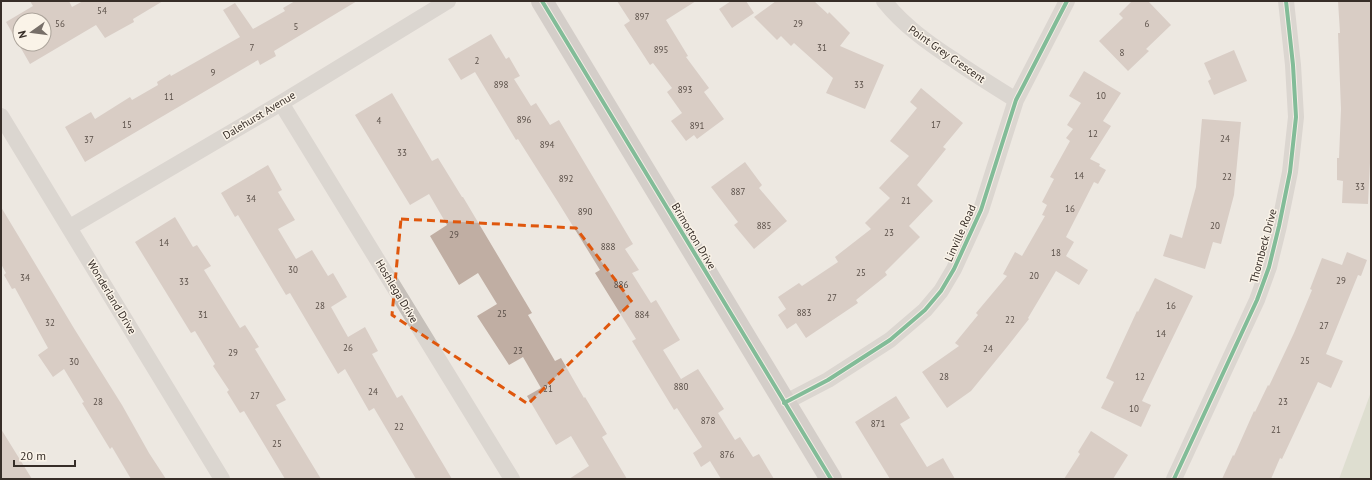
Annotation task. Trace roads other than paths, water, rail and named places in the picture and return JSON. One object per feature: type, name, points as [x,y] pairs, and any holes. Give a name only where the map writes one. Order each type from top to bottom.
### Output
[{"type":"street","name":"Dalehurst Avenue","points":[[70,228],[281,103],[448,1]]},
{"type":"street","name":"Brimorton Drive","points":[[542,1],[831,479]]},
{"type":"street","name":"Point Grey Crescent","points":[[884,1],[895,15],[918,35],[1016,100]]},
{"type":"street","name":"Linville Road","points":[[784,403],[841,372],[890,340],[925,310],[941,291],[954,269],[981,210],[1016,100],[1067,1]]},
{"type":"street","name":"Thornbeck Drive","points":[[1174,479],[1257,300],[1269,267],[1279,226],[1290,172],[1296,117],[1293,65],[1286,1]]},
{"type":"street","name":"Hoshlega Drive","points":[[281,103],[512,479]]},
{"type":"street","name":"Wonderland Drive","points":[[1,116],[222,479]]}]
